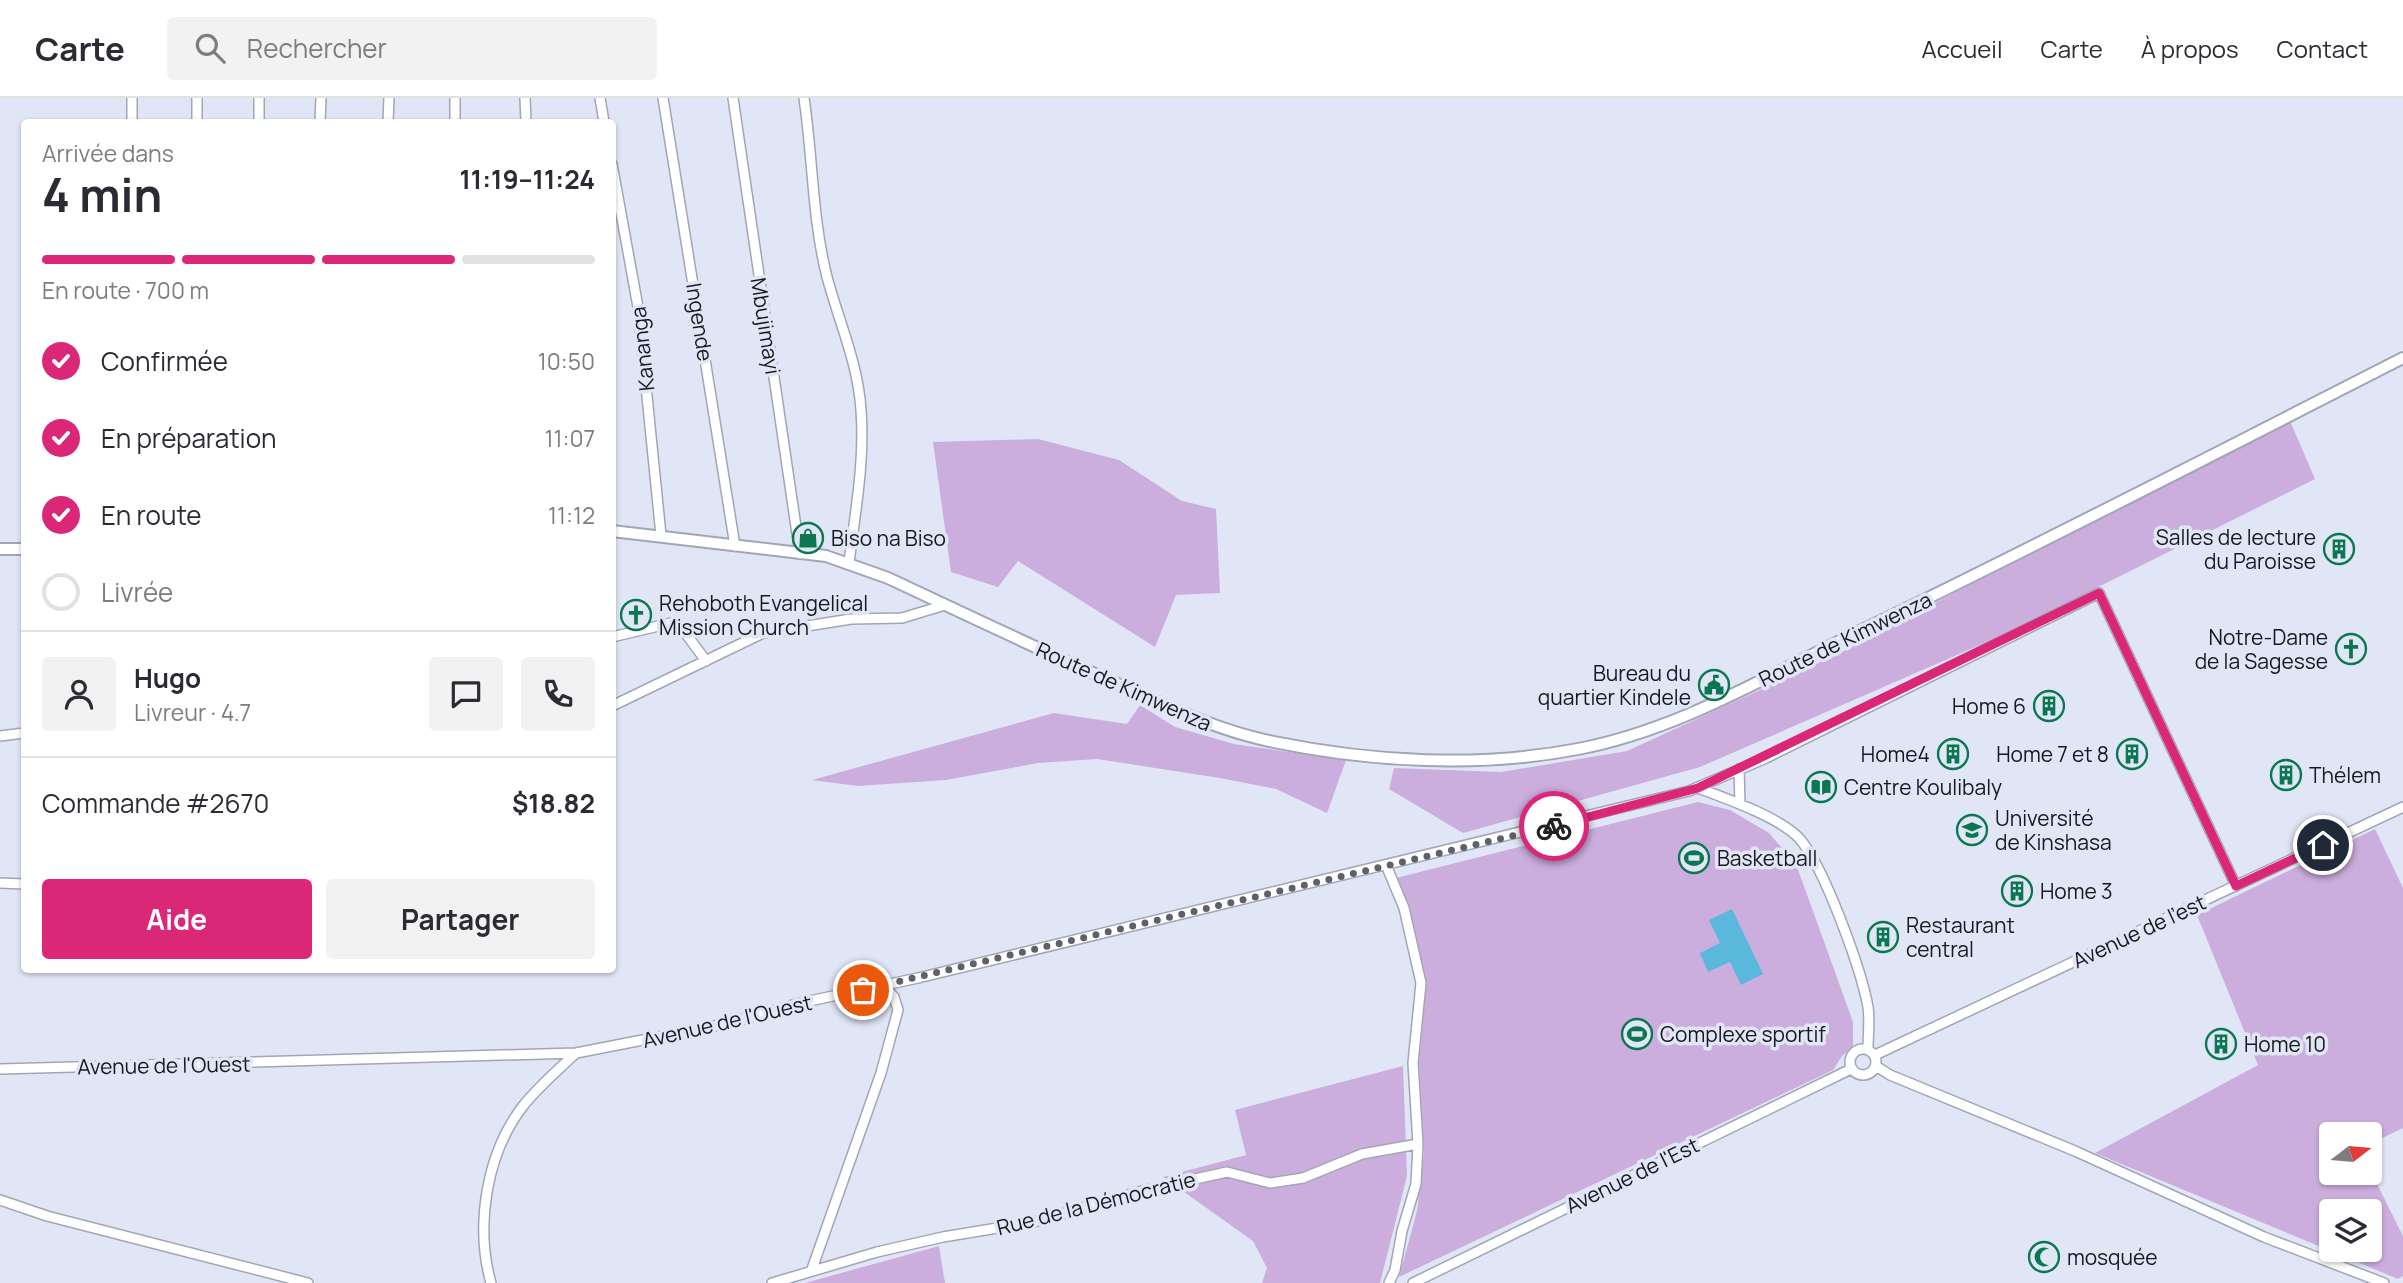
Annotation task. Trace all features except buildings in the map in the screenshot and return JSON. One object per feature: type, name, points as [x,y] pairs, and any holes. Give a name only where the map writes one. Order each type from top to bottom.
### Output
[{"type":"street","points":[[132,98],[132,119]]},
{"type":"street","points":[[197,98],[197,119]]},
{"type":"street","points":[[259,98],[259,119]]},
{"type":"street","points":[[320,119],[321,98]]},
{"type":"street","points":[[388,98],[388,119]]},
{"type":"street","points":[[455,98],[455,119]]},
{"type":"street","points":[[526,98],[526,119]]},
{"type":"street","points":[[600,98],[604,119]]},
{"type":"street","name":"Ingende","points":[[663,98],[735,546]]},
{"type":"street","name":"Mbujimayi","points":[[733,98],[800,554]]},
{"type":"street","points":[[804,98],[814,210],[827,278],[847,334],[861,409],[862,450],[849,563]]},
{"type":"street","name":"Kananga","points":[[616,186],[638,307],[661,535]]},
{"type":"street","name":"Route de Kimwenza","points":[[616,531],[661,535],[849,563],[1160,706],[1214,726],[1273,742],[1419,759],[1493,759],[1568,751],[1644,733],[1725,699],[2174,477],[2403,358]]},
{"type":"street","points":[[0,549],[21,550]]},
{"type":"street","name":"Avenue de l'Ouest","points":[[0,1069],[576,1053],[718,1026],[800,1003],[884,986],[1612,812],[1698,788],[2099,593],[2236,886]]},
{"type":"street","points":[[616,704],[763,633],[850,619],[902,618],[945,605]]},
{"type":"street","points":[[616,636],[671,623],[681,627],[706,661]]},
{"type":"street","points":[[0,736],[21,733]]},
{"type":"street","points":[[1739,769],[1740,804]]},
{"type":"street","points":[[1698,788],[1740,804],[1794,834],[1819,871],[1867,1006],[1871,1052],[1876,1066],[1890,1075],[2084,1155],[2264,1237],[2384,1283]]},
{"type":"street","name":"Avenue de l'est","points":[[1871,1052],[2403,807]]},
{"type":"street","points":[[1385,865],[1404,908],[1420,978],[1413,1063],[1418,1144],[1412,1205],[1402,1231],[1395,1270],[1389,1283]]},
{"type":"street","points":[[0,883],[21,884]]},
{"type":"street","points":[[811,1269],[881,1073],[898,1010],[894,998],[884,986]]},
{"type":"street","name":"Avenue de l'Est","points":[[1851,1069],[1853,1054],[1859,1049],[1871,1052]]},
{"type":"street","points":[[491,1283],[485,1235],[487,1199],[499,1147],[522,1107],[576,1053]]},
{"type":"street","name":"Avenue de l'Est","points":[[1413,1283],[1851,1069],[1866,1075],[1876,1066]]},
{"type":"street","name":"Rue de la Démocratie","points":[[772,1283],[811,1269],[943,1237],[1034,1222],[1146,1190],[1227,1172],[1270,1183],[1303,1178],[1362,1154],[1418,1144]]},
{"type":"street","points":[[0,1200],[47,1216],[308,1283]]},
{"type":"shaded area","points":[[2290,421],[2315,479],[1996,638],[1700,767],[1463,833],[1389,789],[1394,768],[1501,772],[1627,751],[1838,654],[2118,506]]},
{"type":"shaded area","points":[[1038,439],[1119,460],[1182,501],[1216,509],[1220,593],[1176,595],[1155,647],[1018,561],[998,587],[951,572],[933,442]]},
{"type":"shaded area","points":[[1140,705],[1175,727],[1234,744],[1346,760],[1327,813],[1276,789],[1097,759],[1038,763],[946,780],[858,786],[812,780],[1054,713],[1127,724]]},
{"type":"shaded area","name":"Complexe sportif","points":[[1698,802],[1730,810],[1769,833],[1796,864],[1853,1022],[1853,1047],[1842,1056],[1833,1070],[1399,1277],[1417,1211],[1424,1153],[1419,1063],[1426,987],[1419,950],[1396,878]]},
{"type":"shaded area","points":[[2375,829],[2403,888],[2403,1128],[2382,1138],[2382,1122],[2319,1122],[2319,1185],[2378,1185],[2403,1236],[2403,1276],[2398,1279],[2357,1262],[2382,1262],[2382,1199],[2319,1199],[2319,1246],[2095,1153],[2258,1065],[2197,915]]},
{"type":"shaded area","points":[[1403,1066],[1407,1176],[1380,1283],[1262,1283],[1267,1268],[1253,1241],[1163,1177],[1246,1155],[1235,1110]]},
{"type":"shaded area","points":[[939,1246],[945,1283],[805,1283]]},
{"type":"water","points":[[1732,909],[1763,974],[1741,985],[1730,962],[1708,972],[1700,953],[1720,943],[1709,920]]},
{"type":"way so far","points":[[863,990],[1554,826]]},
{"type":"place","name":"Biso na Biso","points":[[808,538]]},
{"type":"place","name":"Salles de lecture du Paroisse","points":[[2339,549]]},
{"type":"place","name":"Rehoboth Evangelical Mission Church","points":[[636,615]]},
{"type":"place","name":"Notre-Dame de la Sagesse","points":[[2351,649]]},
{"type":"place","name":"Bureau du quartier Kindele","points":[[1714,685]]},
{"type":"place","name":"Home 6","points":[[2049,706]]},
{"type":"place","name":"Home4","points":[[1953,754]]},
{"type":"place","name":"Home 7 et 8","points":[[2132,754]]},
{"type":"place","name":"Thélem","points":[[2286,775]]},
{"type":"place","name":"Centre Koulibaly","points":[[1821,787]]},
{"type":"place","name":"Université de Kinshasa","points":[[1972,830]]},
{"type":"place","name":"Basketball","points":[[1694,858]]},
{"type":"place","name":"Home 3","points":[[2017,891]]},
{"type":"place","name":"Restaurant central","points":[[1883,937]]},
{"type":"place","name":"Complexe sportif","points":[[1637,1034]]},
{"type":"place","name":"Home 10","points":[[2221,1044]]},
{"type":"place","name":"mosquée","points":[[2044,1257]]},
{"type":"route","points":[[1554,826],[1689,792],[1766,758],[2099,593],[2236,886],[2323,845]]}]
